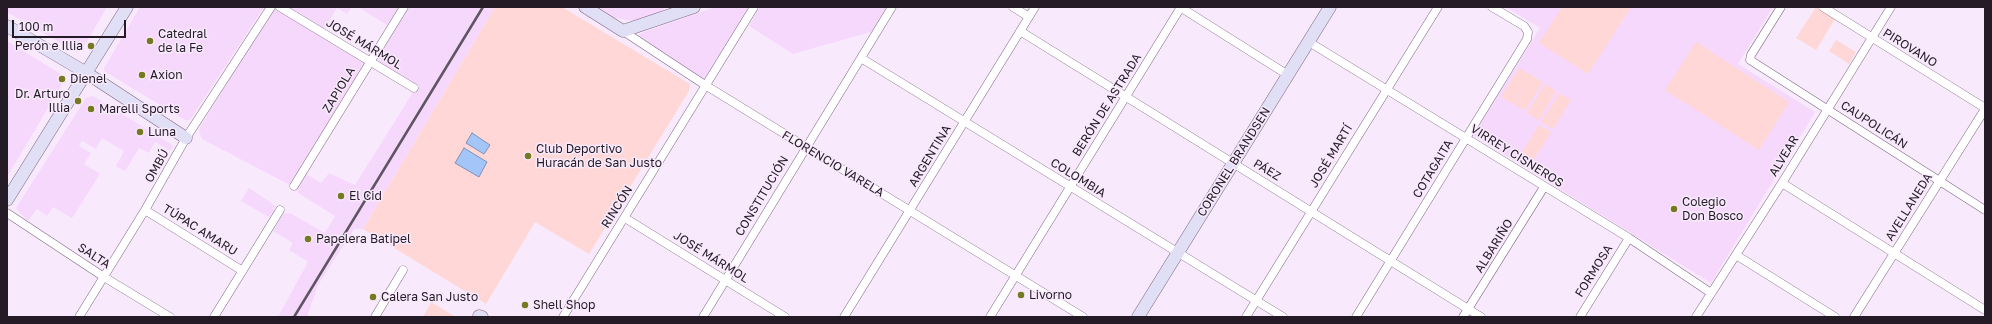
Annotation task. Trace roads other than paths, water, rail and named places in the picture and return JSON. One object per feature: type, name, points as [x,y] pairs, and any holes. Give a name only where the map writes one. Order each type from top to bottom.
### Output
[{"type":"main road","points":[[7,200],[126,7]]},
{"type":"main road","name":"FLORENCIO VARELA","points":[[585,7],[623,31]]},
{"type":"main road","points":[[623,31],[670,11],[694,7]]},
{"type":"main road","name":"CORONEL BRANDSEN","points":[[1138,317],[1330,7]]},
{"type":"main road","points":[[7,26],[85,72],[186,138]]},
{"type":"street","name":"OMBÚ","points":[[79,317],[146,210],[186,138],[270,7]]},
{"type":"street","name":"JOSÉ MÁRMOL","points":[[280,7],[414,88]]},
{"type":"street","name":"ZAPIOLA","points":[[294,186],[404,7]]},
{"type":"street","name":"RINCÓN","points":[[564,317],[754,7]]},
{"type":"street","name":"CONSTITUCIÓN","points":[[703,317],[805,147],[892,7]]},
{"type":"street","points":[[1013,7],[1029,16]]},
{"type":"street","name":"ARGENTINA","points":[[844,317],[1035,7]]},
{"type":"street","points":[[1181,7],[1288,75]]},
{"type":"street","name":"BERÓN DE ASTRADA","points":[[990,317],[1181,7]]},
{"type":"street","name":"JOSÉ MARTÍ","points":[[1246,317],[1438,7]]},
{"type":"street","name":"COTAGAITA","points":[[1356,317],[1528,39],[1528,32],[1524,26],[1492,7]]},
{"type":"street","name":"CAUPOLICÁN","points":[[1781,7],[1751,55],[1750,60],[1985,210]]},
{"type":"street","name":"PIROVANO","points":[[1823,7],[1985,109]]},
{"type":"street","name":"ALVEAR","points":[[1696,317],[1782,183],[1891,7]]},
{"type":"street","name":"FLORENCIO VARELA","points":[[623,31],[705,85],[1083,317]]},
{"type":"street","name":"PÁEZ","points":[[1020,32],[1482,317]]},
{"type":"street","name":"VIRREY CISNEROS","points":[[1309,42],[1629,238],[1711,293]]},
{"type":"street","name":"COLOMBIA","points":[[861,58],[1283,317]]},
{"type":"street","name":"AVELLANEDA","points":[[1854,317],[1985,109]]},
{"type":"street","points":[[1782,183],[1985,310]]},
{"type":"street","name":"ALBARIÑO","points":[[1464,317],[1544,187]]},
{"type":"street","name":"TÚPAC AMARU","points":[[146,210],[241,270]]},
{"type":"street","points":[[214,317],[241,270],[280,210]]},
{"type":"street","name":"SALTA","points":[[7,213],[170,317]]},
{"type":"street","name":"JOSÉ MÁRMOL","points":[[625,218],[785,317]]},
{"type":"street","name":"FORMOSA","points":[[1580,317],[1629,238]]},
{"type":"street","points":[[1736,254],[1835,317]]},
{"type":"street","points":[[375,317],[403,270]]},
{"type":"water","points":[[472,133],[490,145],[484,154],[466,143]]},
{"type":"water","points":[[464,148],[487,162],[479,177],[455,163]]},
{"type":"railway","points":[[294,317],[483,7]]},
{"type":"place","name":"Catedral de la Fe","points":[[150,41]]},
{"type":"place","name":"Perón e Illia","points":[[91,46]]},
{"type":"place","name":"Axion","points":[[142,75]]},
{"type":"place","name":"Dienel","points":[[62,79]]},
{"type":"place","name":"Dr. Arturo Illia","points":[[78,101]]},
{"type":"place","name":"Marelli Sports","points":[[91,109]]},
{"type":"place","name":"Luna","points":[[140,132]]},
{"type":"place","name":"Club Deportivo Huracán de San Justo","points":[[528,156]]},
{"type":"place","name":"El Cid","points":[[341,196]]},
{"type":"place","name":"Colegio Don Bosco","points":[[1674,209]]},
{"type":"place","name":"Papelera Batipel","points":[[308,239]]},
{"type":"place","name":"Livorno","points":[[1021,295]]},
{"type":"place","name":"Calera San Justo","points":[[373,297]]},
{"type":"place","name":"Shell Shop","points":[[525,305]]}]
